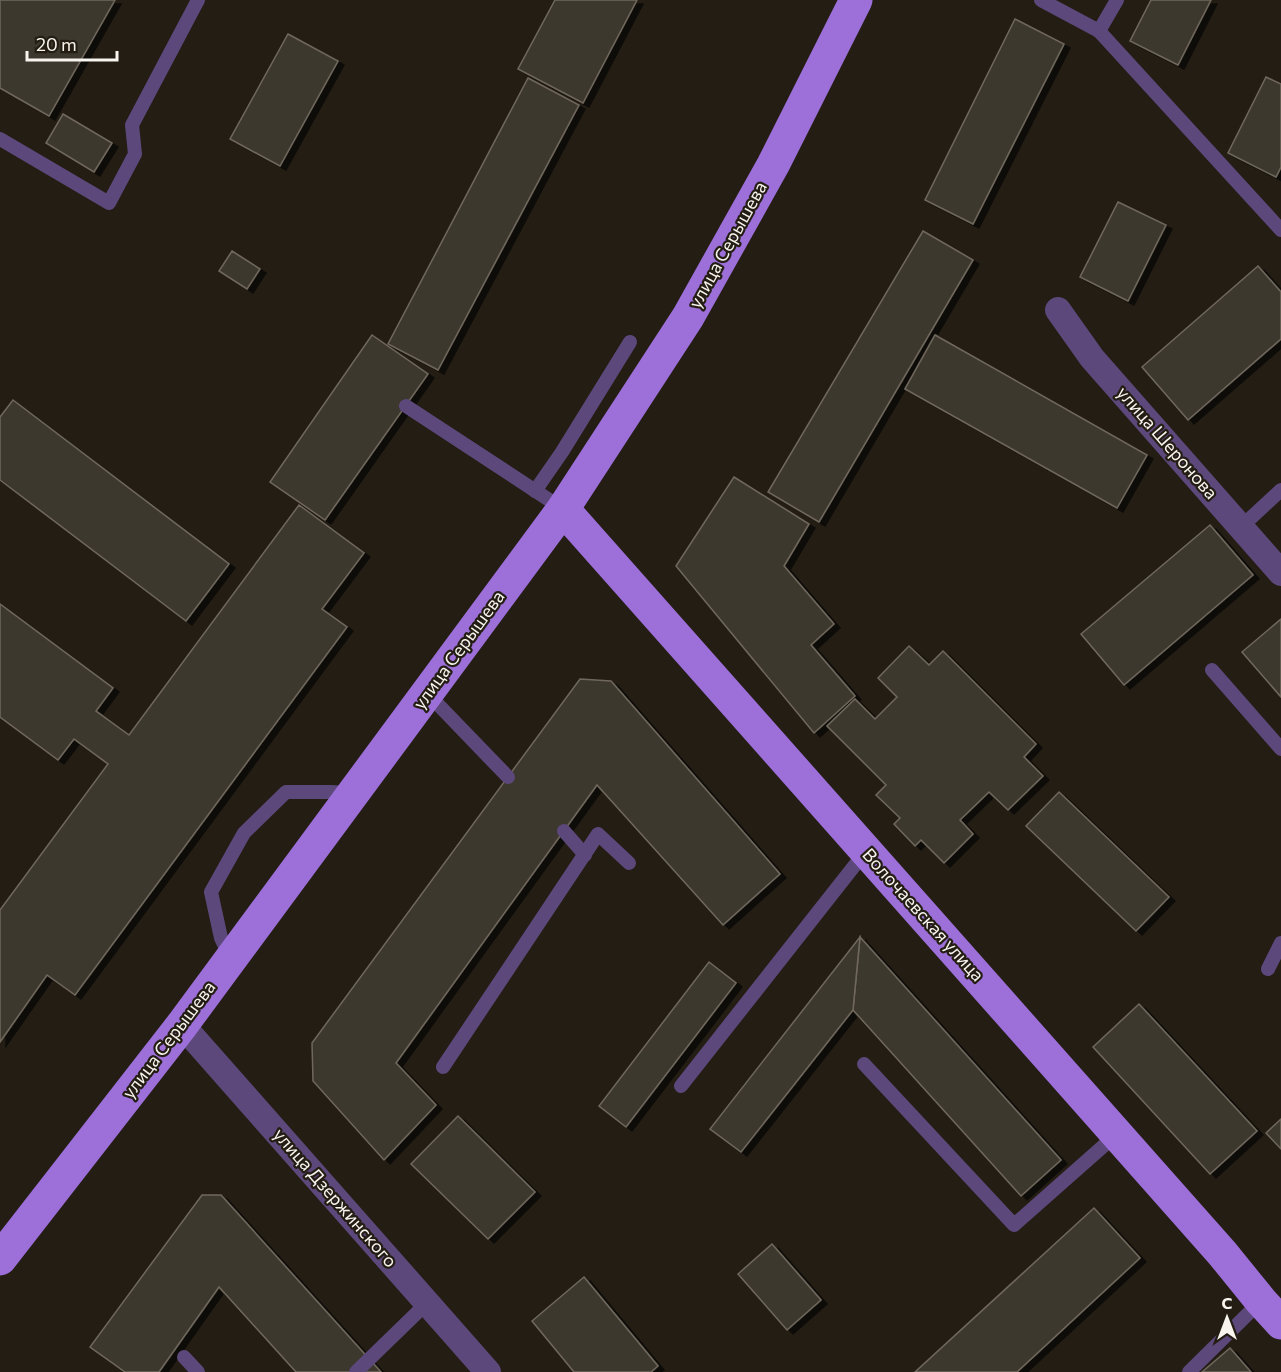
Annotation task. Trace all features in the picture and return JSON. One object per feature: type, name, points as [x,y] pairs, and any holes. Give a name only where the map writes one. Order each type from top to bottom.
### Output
[{"type":"main road","name":"улица Серышева","points":[[0,1259],[182,1025],[563,509],[688,317],[773,165],[856,0]]},
{"type":"main road","name":"Волочаевская улица","points":[[563,509],[1222,1253],[1271,1312]]},
{"type":"street","name":"улица Шеронова","points":[[1058,310],[1092,358],[1281,573]]},
{"type":"street","name":"улица Дзержинского","points":[[182,1025],[488,1372]]},
{"type":"lane","points":[[0,139],[109,203],[135,154],[132,125],[198,0]]},
{"type":"lane","points":[[1041,0],[1099,30],[1281,230]]},
{"type":"lane","points":[[1099,30],[1117,0]]},
{"type":"lane","points":[[535,491],[630,342]]},
{"type":"lane","points":[[406,406],[563,509]]},
{"type":"lane","points":[[1241,527],[1281,490]]},
{"type":"lane","points":[[1212,670],[1281,749]]},
{"type":"lane","points":[[427,693],[508,777]]},
{"type":"lane","points":[[231,958],[221,938],[211,892],[244,833],[286,792],[353,793]]},
{"type":"lane","points":[[564,831],[585,855]]},
{"type":"lane","points":[[443,1067],[598,834],[629,863]]},
{"type":"lane","points":[[681,1086],[866,851]]},
{"type":"lane","points":[[1268,969],[1281,943]]},
{"type":"lane","points":[[864,1064],[1014,1225],[1117,1134]]},
{"type":"lane","points":[[356,1372],[427,1303]]},
{"type":"lane","points":[[1189,1372],[1271,1312]]},
{"type":"lane","points":[[184,1357],[198,1372]]},
{"type":"building","points":[[0,0],[115,0],[49,116],[0,88]]},
{"type":"building","points":[[555,0],[637,0],[583,103],[518,69]]},
{"type":"building","points":[[1151,0],[1211,0],[1178,65],[1130,41]]},
{"type":"building","points":[[1015,19],[1064,44],[973,224],[925,200]]},
{"type":"building","points":[[288,34],[338,61],[280,166],[230,139]]},
{"type":"building","points":[[1266,77],[1281,84],[1281,167],[1276,177],[1228,153]]},
{"type":"building","points":[[528,78],[579,105],[438,370],[388,344]]},
{"type":"building","points":[[63,114],[112,143],[94,172],[46,143]]},
{"type":"building","points":[[1118,202],[1166,225],[1128,301],[1080,277]]},
{"type":"building","points":[[923,231],[973,260],[819,522],[768,492]]},
{"type":"building","points":[[232,251],[260,269],[247,289],[219,271]]},
{"type":"building","points":[[1258,266],[1281,292],[1281,339],[1188,420],[1142,367]]},
{"type":"building","points":[[372,335],[428,374],[325,520],[270,482]]},
{"type":"building","points":[[935,335],[1147,455],[1117,508],[905,389]]},
{"type":"building","points":[[13,400],[229,564],[186,621],[0,480],[0,417]]},
{"type":"building","points":[[734,477],[809,524],[784,566],[834,624],[811,645],[855,696],[814,733],[676,566]]},
{"type":"building","points":[[299,505],[364,553],[322,609],[347,627],[75,995],[47,975],[0,1042],[0,910],[108,764],[74,739],[58,760],[0,717],[0,604],[113,688],[96,711],[129,735]]},
{"type":"building","points":[[1210,525],[1253,575],[1124,685],[1081,634]]},
{"type":"building","points":[[1281,619],[1281,697],[1242,652]]},
{"type":"building","points":[[909,646],[929,665],[943,651],[1036,744],[1024,757],[1043,776],[1008,810],[989,792],[960,820],[973,834],[944,863],[921,840],[915,846],[894,824],[900,818],[876,795],[886,785],[827,726],[855,699],[875,719],[897,697],[878,678]]},
{"type":"building","points":[[580,679],[611,681],[780,874],[723,925],[597,785],[396,1063],[436,1105],[384,1160],[313,1081],[312,1043]]},
{"type":"building","points":[[1059,792],[1169,897],[1136,931],[1026,826]]},
{"type":"building","points":[[860,937],[1061,1160],[1021,1196],[853,1010]]},
{"type":"building","points":[[860,937],[853,1010],[741,1152],[710,1129]]},
{"type":"building","points":[[709,962],[736,983],[626,1127],[599,1106]]},
{"type":"building","points":[[1139,1004],[1257,1131],[1210,1174],[1093,1047]]},
{"type":"building","points":[[458,1116],[535,1192],[488,1239],[411,1164]]},
{"type":"building","points":[[1281,1119],[1281,1149],[1266,1133]]},
{"type":"building","points":[[202,1195],[221,1195],[381,1372],[296,1372],[219,1287],[159,1372],[125,1372],[90,1347]]},
{"type":"building","points":[[1094,1208],[1140,1258],[1017,1372],[915,1372]]},
{"type":"building","points":[[772,1244],[821,1300],[787,1330],[738,1274]]},
{"type":"building","points":[[584,1277],[658,1366],[651,1372],[574,1372],[532,1321]]},
{"type":"building","points":[[1230,1348],[1251,1372],[1202,1372]]}]
